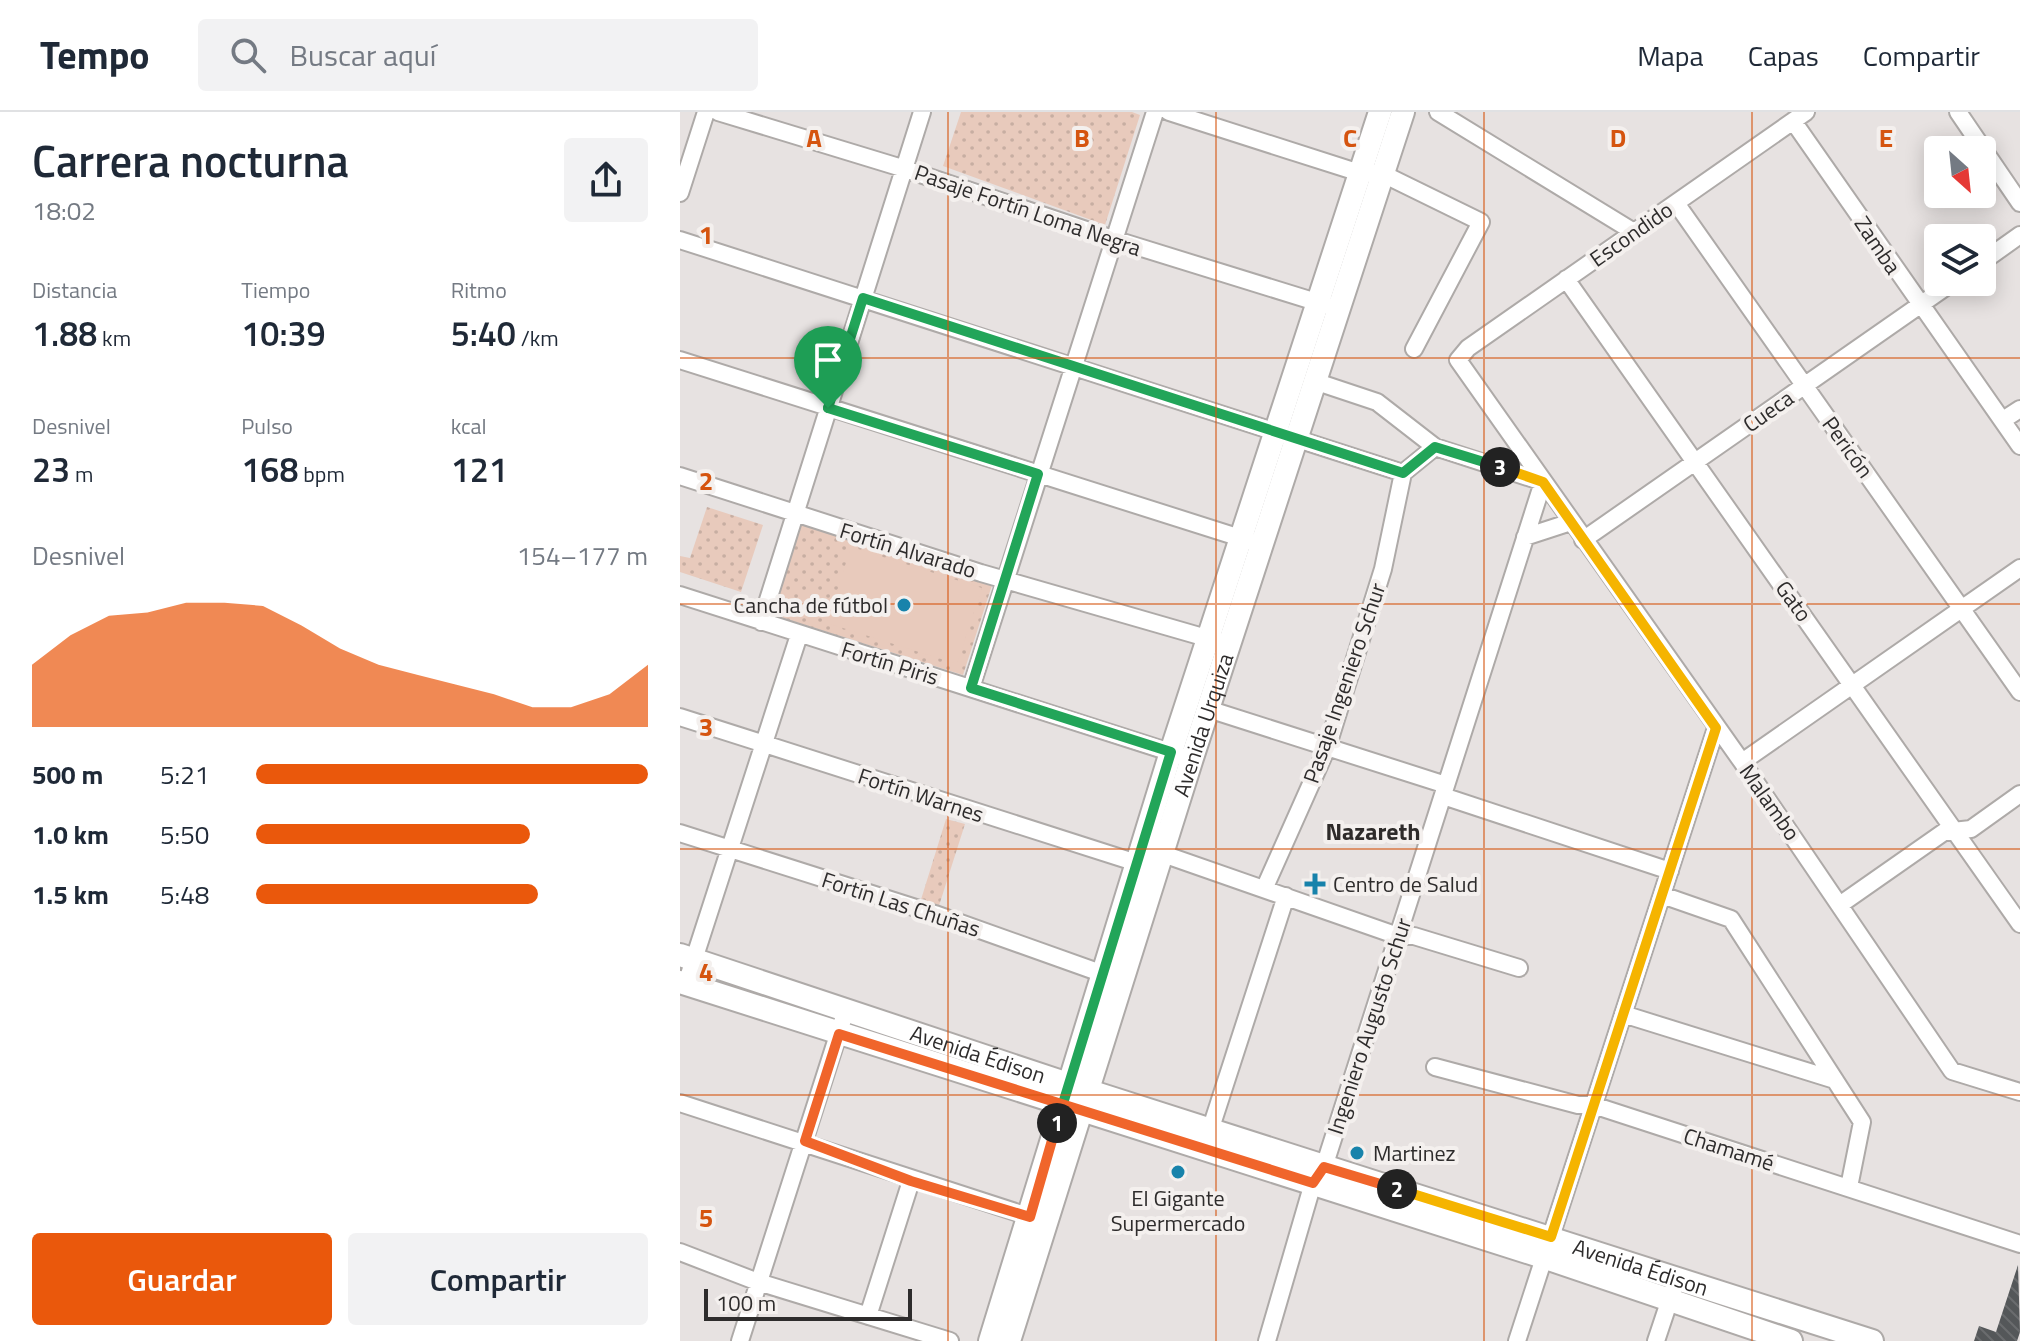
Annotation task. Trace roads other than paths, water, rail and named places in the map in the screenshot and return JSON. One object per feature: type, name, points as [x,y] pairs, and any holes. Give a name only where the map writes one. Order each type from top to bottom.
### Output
[{"type":"main road","name":"Avenida Urquiza","points":[[1372,173],[1380,112]]},
{"type":"main road","name":"Avenida Urquiza","points":[[990,1341],[1038,1219],[1076,1098],[1111,977],[1137,863],[1182,755],[1208,709],[1230,647],[1275,434],[1328,306],[1372,173],[1403,112]]},
{"type":"main road","name":"Avenida Urquiza","points":[[1111,977],[1163,854],[1208,638],[1298,437],[1317,382],[1328,306]]},
{"type":"main road","name":"Avenida Édison","points":[[687,957],[846,1010],[1076,1098]]},
{"type":"main road","name":"Avenida Édison","points":[[683,983],[839,1034],[1076,1098],[1547,1247],[1677,1278],[1872,1341]]},
{"type":"main road","name":"Avenida Urquiza","points":[[1009,1341],[1038,1219]]},
{"type":"main road","name":"Avenida Édison","points":[[1547,1247],[1670,1301],[1790,1341]]},
{"type":"street","points":[[680,193],[706,112]]},
{"type":"street","name":"Pasaje Fortín Loma Negra","points":[[718,112],[1328,306]]},
{"type":"street","points":[[761,622],[922,112]]},
{"type":"street","points":[[971,688],[1155,112]]},
{"type":"street","points":[[1169,112],[1372,173],[1481,222],[1414,349]]},
{"type":"street","points":[[1438,112],[1634,232]]},
{"type":"street","points":[[1958,112],[2020,203]]},
{"type":"street","name":"Escondido","points":[[1458,360],[1468,348],[1800,117]]},
{"type":"street","name":"Zamba","points":[[1800,117],[1919,306],[2020,446]]},
{"type":"street","name":"Pericón","points":[[1676,203],[1964,608],[2020,692]]},
{"type":"street","points":[[1996,252],[2020,235]]},
{"type":"street","points":[[680,240],[1403,473],[1435,447]]},
{"type":"street","name":"Gato","points":[[1566,279],[2020,924]]},
{"type":"street","name":"Cueca","points":[[1583,540],[1933,296]]},
{"type":"street","points":[[680,360],[1251,541]]},
{"type":"street","name":"Malambo","points":[[1458,360],[1841,904],[1952,1071],[2020,1092]]},
{"type":"street","points":[[1317,382],[1377,402],[1435,447],[1543,482]]},
{"type":"street","points":[[2003,420],[2020,409]]},
{"type":"street","name":"Pasaje Ingeniero Schur","points":[[1265,887],[1327,748],[1383,569],[1403,473]]},
{"type":"street","name":"Fortín Alvarado","points":[[680,476],[1005,580],[1230,647]]},
{"type":"street","name":"Ingeniero Augusto Schur","points":[[1267,1341],[1543,482]]},
{"type":"street","points":[[1525,537],[1571,522]]},
{"type":"street","points":[[1742,762],[2020,568]]},
{"type":"street","name":"Fortín Piris","points":[[680,595],[1182,755]]},
{"type":"street","points":[[683,983],[687,957],[729,849],[799,635]]},
{"type":"street","points":[[1208,709],[1327,748],[1670,871]]},
{"type":"street","name":"Fortín Warnes","points":[[680,717],[1137,863]]},
{"type":"street","points":[[1517,1341],[1716,728]]},
{"type":"street","points":[[1841,904],[1944,832],[1971,829],[2020,794]]},
{"type":"street","name":"Fortín Las Chuñas","points":[[680,833],[935,914],[1111,977]]},
{"type":"street","points":[[1137,863],[1163,854],[1265,887],[1398,936],[1414,936],[1519,968]]},
{"type":"street","points":[[1662,895],[1731,919],[1862,1122],[1849,1187]]},
{"type":"street","points":[[1207,1139],[1286,896]]},
{"type":"street","points":[[740,1341],[846,1010]]},
{"type":"street","points":[[1623,1014],[1835,1080]]},
{"type":"street","name":"Chamamé","points":[[1435,1067],[1578,1105],[1593,1105],[2020,1244]]},
{"type":"street","points":[[681,1107],[805,1141],[911,1181],[1038,1219]]},
{"type":"street","points":[[868,1316],[911,1181]]},
{"type":"street","points":[[680,1252],[758,1282],[950,1341]]},
{"type":"street","points":[[1656,1341],[1677,1278]]},
{"type":"street","points":[[1790,1341],[1797,1318]]},
{"type":"place","name":"Cancha de fútbol","points":[[904,605]]},
{"type":"place","name":"Centro de Salud","points":[[1315,884]]},
{"type":"place","name":"Martinez","points":[[1357,1153]]},
{"type":"place","name":"El Gigante Supermercado","points":[[1178,1172]]},
{"type":"district","name":"Nazareth","points":[[1373,832]]}]
